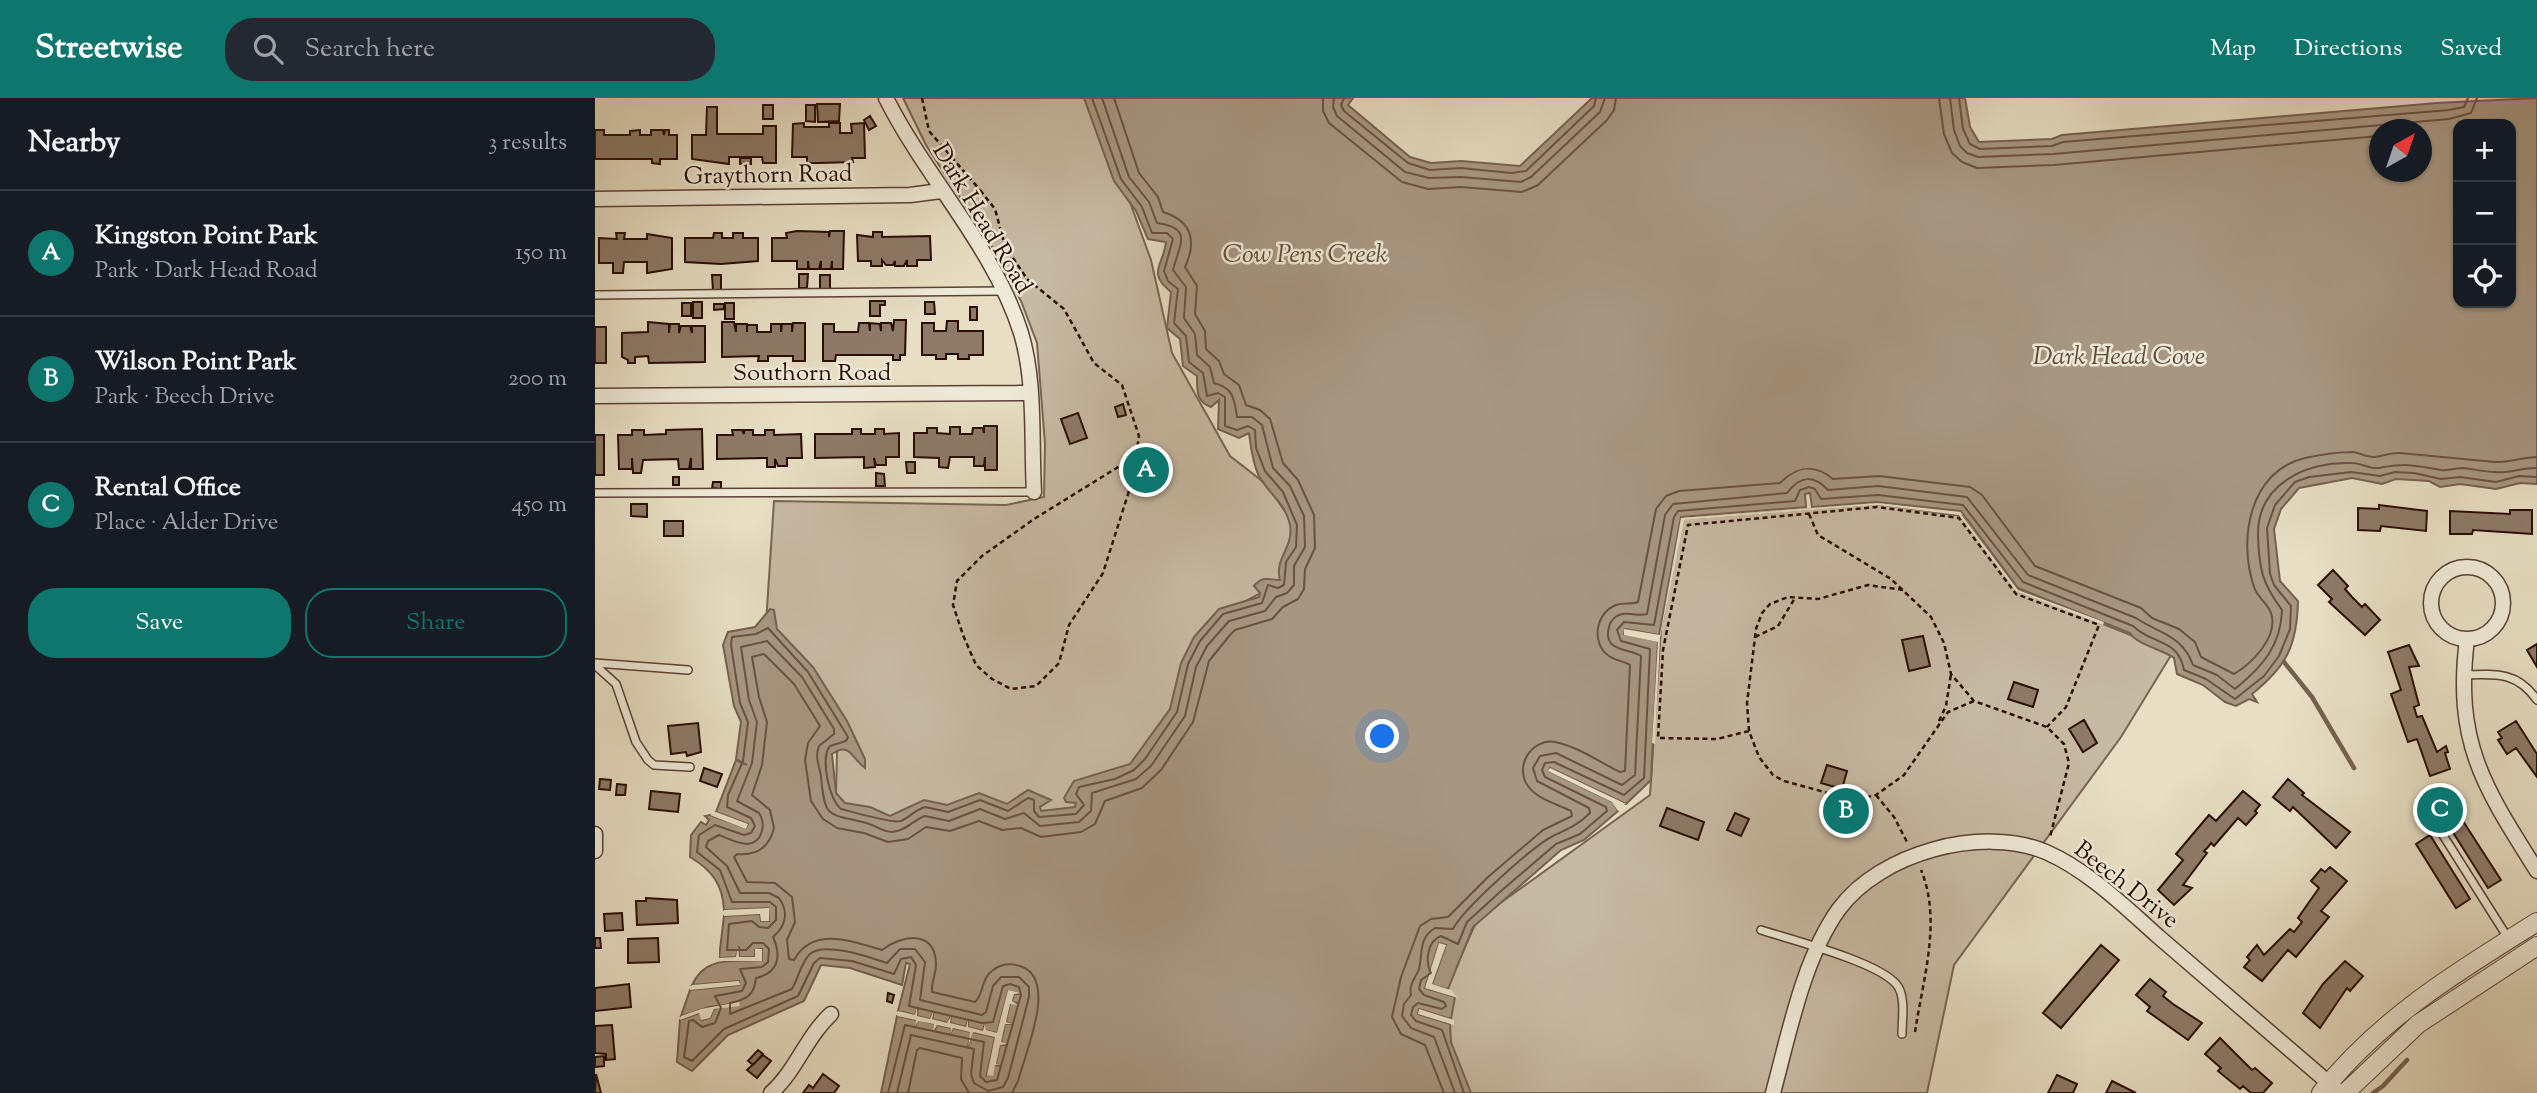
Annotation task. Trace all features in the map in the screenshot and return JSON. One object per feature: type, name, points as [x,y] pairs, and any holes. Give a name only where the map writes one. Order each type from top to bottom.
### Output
[{"type":"street","name":"Dark Head Road","points":[[886,98],[1005,291],[1022,336],[1030,393],[1034,492]]},
{"type":"street","name":"Graythorn Road","points":[[595,199],[910,195],[941,191]]},
{"type":"street","name":"Southorn Road","points":[[595,396],[1030,393]]},
{"type":"street","points":[[2466,567],[2489,574],[2502,592],[2503,603],[2501,614],[2488,632],[2467,639],[2455,637],[2436,621],[2432,597],[2444,576],[2466,567]]},
{"type":"street","points":[[2467,639],[2462,675],[2476,765],[2492,799],[2537,871]]},
{"type":"street","points":[[595,834],[595,851]]},
{"type":"street","name":"Beech Drive","points":[[1773,1093],[1800,996],[1818,948],[1839,908],[1882,871],[1915,855],[1950,844],[1973,843],[2044,851],[2091,880],[2334,1091]]},
{"type":"street","points":[[2334,1091],[2400,1013],[2537,922]]},
{"type":"street","points":[[2334,1091],[2418,1024],[2537,946]]},
{"type":"street","points":[[771,1093],[782,1083],[815,1032],[831,1014]]},
{"type":"lane","points":[[595,295],[1005,291]]},
{"type":"lane","points":[[595,493],[1034,492]]},
{"type":"lane","points":[[595,664],[688,670]]},
{"type":"lane","points":[[595,664],[616,684],[636,742],[648,760],[655,765],[690,767]]},
{"type":"lane","points":[[2462,675],[2509,677],[2528,686],[2537,700]]},
{"type":"lane","points":[[2441,832],[2509,940]]},
{"type":"lane","points":[[1761,930],[1880,971],[1898,986],[1903,1000],[1902,1034]]},
{"type":"path","points":[[922,98],[929,131],[995,209],[1005,246],[1027,279],[1063,309],[1094,363],[1122,385],[1139,436],[1136,456],[1129,491],[1103,573],[1069,625],[1059,663],[1037,686],[1011,688],[992,679],[976,665],[963,635],[953,605],[957,581],[982,556],[1034,519],[1136,456]]},
{"type":"path","points":[[952,208],[980,190]]},
{"type":"path","points":[[1749,731],[1717,739],[1658,737],[1663,650],[1688,525],[1877,507],[1959,518],[2016,594],[2099,625],[2066,707],[2047,727]]},
{"type":"path","points":[[1809,513],[1818,535],[1868,563],[1903,590],[1931,617],[1944,643],[1951,674],[1946,706],[1937,724],[1904,775],[1876,795],[1854,800],[1784,781],[1773,775],[1759,757],[1749,731],[1747,703],[1755,638],[1762,613],[1779,599],[1818,599],[1868,585],[1903,590]]},
{"type":"path","points":[[1755,638],[1778,626],[1795,598]]},
{"type":"path","points":[[1951,674],[1974,701],[2047,727],[2064,744],[2069,763],[2054,828],[2044,851]]},
{"type":"path","points":[[1937,724],[1948,712],[1974,701]]},
{"type":"path","points":[[1876,795],[1894,817],[1915,855],[1930,891],[1933,912],[1914,1035]]},
{"type":"shaded area","points":[[903,98],[1092,98],[1151,260],[1172,353],[1230,456],[1266,484],[1289,517],[1295,540],[1291,563],[1276,585],[1215,617],[1174,707],[1128,778],[1073,810],[872,822],[836,797],[837,750],[832,711],[765,639],[774,501],[1006,505],[1044,497],[1045,444],[1037,343],[1021,301],[991,245],[926,145]]},
{"type":"shaded area","points":[[1876,504],[1962,516],[2018,590],[2173,652],[2121,737],[1954,965],[1927,1093],[1459,1093],[1430,1026],[1477,920],[1650,795],[1661,629],[1682,519]]},
{"type":"water","points":[[1084,98],[1353,98],[1348,105],[1410,157],[1431,163],[1461,161],[1520,166],[1592,98],[1965,98],[1970,127],[1979,142],[2052,139],[2062,135],[2437,103],[2537,98],[2537,484],[2520,483],[2496,489],[2460,484],[2440,487],[2429,481],[2396,479],[2382,484],[2352,478],[2299,488],[2281,509],[2274,529],[2280,581],[2298,601],[2292,642],[2282,664],[2252,694],[2257,702],[2249,699],[2236,706],[2225,702],[2203,685],[2177,674],[2174,658],[2138,641],[2130,633],[2018,588],[1961,511],[1877,502],[1812,507],[1810,493],[1805,494],[1806,507],[1681,517],[1659,635],[1625,629],[1624,634],[1658,641],[1651,780],[1626,804],[1550,768],[1549,771],[1613,802],[1618,811],[1584,840],[1561,850],[1473,927],[1448,989],[1432,985],[1446,945],[1439,943],[1425,988],[1455,997],[1451,1019],[1419,1009],[1418,1014],[1450,1024],[1451,1042],[1471,1093],[881,1093],[897,1016],[917,1020],[915,1027],[918,1020],[935,1024],[934,1032],[937,1025],[952,1028],[950,1034],[953,1028],[971,1032],[968,1047],[972,1032],[995,1037],[987,1074],[995,1065],[1001,1066],[996,1064],[1000,1045],[1008,1045],[1001,1043],[1005,1024],[1012,1024],[1006,1022],[1010,1003],[1018,1003],[1012,1002],[1014,994],[1021,994],[1008,991],[997,1033],[985,1030],[985,1023],[983,1031],[968,1027],[968,1019],[966,1027],[950,1023],[951,1016],[948,1023],[932,1019],[934,1011],[930,1019],[917,1016],[918,1007],[915,1015],[898,1011],[910,964],[906,963],[902,985],[850,968],[821,965],[804,1001],[728,1035],[692,1071],[677,1062],[680,1020],[700,1013],[702,1020],[710,1018],[714,1009],[739,1003],[709,1007],[681,1016],[690,990],[739,985],[739,981],[692,985],[698,975],[705,968],[721,962],[762,960],[762,949],[755,950],[755,957],[739,957],[739,946],[736,957],[719,958],[724,916],[760,914],[761,921],[769,921],[768,908],[724,910],[715,879],[690,857],[691,835],[701,822],[706,825],[709,820],[705,816],[710,815],[746,828],[748,824],[716,812],[736,760],[747,765],[736,759],[741,722],[734,706],[723,645],[728,632],[755,627],[770,609],[774,610],[777,629],[813,667],[847,721],[865,759],[865,768],[847,750],[838,750],[832,754],[836,793],[845,803],[870,807],[890,816],[924,800],[947,805],[979,793],[1007,804],[1028,790],[1051,800],[1040,807],[1041,811],[1075,807],[1076,803],[1066,802],[1064,798],[1074,781],[1130,764],[1170,709],[1181,663],[1194,637],[1219,609],[1259,597],[1260,593],[1254,586],[1260,580],[1280,580],[1280,565],[1290,533],[1288,517],[1258,474],[1249,433],[1239,438],[1218,429],[1219,400],[1211,407],[1202,402],[1198,394],[1197,376],[1183,366],[1180,339],[1167,328],[1171,292],[1159,279],[1158,273],[1166,242],[1148,239],[1136,211],[1114,181]]},
{"type":"pier","points":[[1877,503],[1960,513],[2018,590],[2104,622],[2103,625],[2016,591],[1959,515],[1877,505],[1684,520],[1660,638],[1655,744],[1652,743],[1658,642],[1624,635],[1624,629],[1660,635],[1681,518]]},
{"type":"pier","points":[[1550,768],[1626,804],[1618,804],[1621,809],[1618,811],[1612,802],[1548,771]]},
{"type":"pier","points":[[716,812],[748,824],[746,829],[710,815]]},
{"type":"pier","points":[[769,908],[769,921],[761,921],[760,914],[724,916],[724,910]]},
{"type":"pier","points":[[719,931],[719,958],[736,957],[738,946],[739,957],[755,957],[755,949],[762,949],[762,961],[719,961],[696,970],[715,959]]},
{"type":"pier","points":[[1439,943],[1446,945],[1432,984],[1451,990],[1458,998],[1425,988]]},
{"type":"pier","points":[[739,981],[740,985],[690,990],[692,985]]},
{"type":"pier","points":[[1008,990],[1021,993],[1014,994],[1012,1001],[1018,1005],[1010,1004],[1006,1022],[1013,1024],[1005,1024],[1001,1042],[1008,1044],[1000,1045],[996,1064],[1002,1065],[995,1065],[993,1076],[987,1075],[995,1037],[973,1032],[968,1047],[970,1032],[953,1028],[950,1035],[951,1028],[937,1025],[933,1032],[934,1024],[918,1021],[915,1027],[916,1020],[897,1016],[898,1011],[915,1015],[917,1007],[917,1016],[930,1019],[934,1010],[932,1019],[947,1023],[951,1016],[950,1023],[966,1027],[968,1019],[968,1027],[983,1031],[985,1023],[986,1030],[997,1033]]},
{"type":"pier","points":[[739,1002],[740,1006],[714,1009],[710,1018],[701,1020],[699,1013],[680,1020],[681,1016],[701,1009]]},
{"type":"pier","points":[[1419,1009],[1454,1020],[1454,1025],[1418,1014]]},
{"type":"building","points":[[817,104],[840,104],[839,121],[818,122]]},
{"type":"building","points":[[763,105],[773,105],[773,119],[763,119]]},
{"type":"building","points":[[806,105],[815,105],[815,122],[806,121]]},
{"type":"building","points":[[707,107],[717,107],[717,134],[763,134],[763,126],[776,126],[776,163],[763,163],[762,157],[729,157],[729,164],[692,159],[692,135],[706,135]]},
{"type":"building","points":[[870,116],[876,126],[869,130],[864,120]]},
{"type":"building","points":[[804,123],[804,127],[829,127],[829,123],[840,123],[840,133],[852,133],[851,124],[864,123],[865,158],[852,158],[853,162],[807,163],[807,157],[792,157],[793,124]]},
{"type":"building","points":[[595,130],[604,130],[604,135],[630,135],[630,131],[640,130],[640,135],[651,135],[651,130],[663,130],[664,135],[665,130],[669,130],[669,135],[677,135],[677,159],[660,159],[660,164],[652,163],[652,159],[595,159]]},
{"type":"building","points":[[740,158],[751,158],[751,164],[740,164]]},
{"type":"building","points":[[830,231],[844,231],[843,269],[832,269],[832,261],[831,269],[821,269],[821,261],[819,269],[809,269],[808,261],[808,269],[797,269],[797,261],[772,261],[772,238],[787,238],[786,233],[829,232],[829,237]]},
{"type":"building","points":[[873,232],[882,232],[882,237],[930,236],[931,260],[917,260],[917,266],[907,266],[907,260],[904,266],[895,266],[895,261],[893,265],[886,265],[882,260],[882,266],[871,266],[871,261],[858,261],[857,235],[873,237]]},
{"type":"building","points":[[616,233],[625,233],[624,239],[647,239],[647,234],[672,238],[672,269],[647,273],[647,262],[624,262],[623,273],[613,273],[613,263],[599,263],[599,238],[617,239]]},
{"type":"building","points":[[714,233],[722,233],[722,238],[733,238],[733,233],[743,233],[743,238],[758,238],[758,261],[721,264],[685,262],[685,238],[713,238]]},
{"type":"building","points":[[799,274],[808,274],[807,288],[799,288]]},
{"type":"building","points":[[712,275],[721,275],[721,290],[713,290]]},
{"type":"building","points":[[820,275],[830,275],[830,289],[820,289]]},
{"type":"building","points":[[870,301],[885,301],[885,305],[880,305],[880,316],[870,316]]},
{"type":"building","points":[[693,302],[702,302],[702,318],[693,318]]},
{"type":"building","points":[[925,302],[934,302],[935,314],[925,314]]},
{"type":"building","points":[[682,303],[691,303],[691,316],[682,316]]},
{"type":"building","points":[[725,303],[734,303],[734,319],[725,319]]},
{"type":"building","points":[[714,304],[724,304],[724,309],[714,310]]},
{"type":"building","points":[[970,307],[977,307],[977,320],[970,320]]},
{"type":"building","points":[[894,320],[906,320],[905,355],[900,355],[900,360],[893,360],[893,355],[836,355],[835,361],[823,361],[823,324],[834,324],[834,332],[858,332],[859,323],[869,323],[870,331],[870,323],[880,324],[881,331],[881,323],[891,323],[893,331]]},
{"type":"building","points":[[947,321],[958,321],[958,331],[983,331],[983,355],[969,355],[969,359],[958,359],[958,354],[946,354],[946,359],[936,359],[936,355],[922,355],[922,323],[934,323],[934,331],[946,331]]},
{"type":"building","points":[[648,322],[669,324],[669,333],[670,324],[679,324],[679,333],[681,326],[690,326],[692,333],[692,326],[705,326],[705,362],[649,363],[648,356],[635,357],[635,363],[628,363],[628,360],[622,357],[622,333],[648,332]]},
{"type":"building","points":[[722,322],[734,322],[736,332],[736,324],[757,325],[757,332],[771,332],[771,324],[781,324],[781,332],[782,324],[792,324],[792,332],[793,323],[805,323],[805,361],[793,361],[793,356],[768,356],[768,361],[758,361],[759,356],[722,357]]},
{"type":"building","points":[[595,327],[606,327],[606,363],[595,363]]},
{"type":"building","points":[[1123,404],[1126,415],[1118,417],[1115,407]]},
{"type":"building","points":[[1078,413],[1087,438],[1070,444],[1061,419]]},
{"type":"building","points":[[984,426],[997,426],[997,470],[985,470],[985,457],[984,466],[974,466],[974,457],[950,457],[948,468],[939,467],[939,458],[914,457],[914,433],[927,433],[927,428],[937,428],[937,433],[950,434],[950,427],[960,427],[960,434],[972,434],[973,428],[983,428],[984,433]]},
{"type":"building","points":[[702,429],[703,469],[691,469],[691,458],[689,469],[679,469],[678,459],[643,460],[641,473],[633,473],[632,458],[632,469],[619,469],[618,435],[632,435],[632,430],[644,430],[644,435],[666,434],[666,430]]},
{"type":"building","points":[[852,429],[861,429],[861,434],[875,434],[875,429],[884,429],[884,434],[899,433],[899,457],[886,457],[886,465],[876,465],[874,458],[875,467],[864,468],[864,457],[815,458],[815,434],[852,434]]},
{"type":"building","points":[[732,430],[742,430],[744,434],[744,430],[753,430],[753,435],[765,435],[765,430],[774,430],[774,435],[801,434],[802,458],[787,458],[787,466],[778,466],[775,459],[775,467],[767,467],[767,458],[717,459],[717,435],[733,435]]},
{"type":"building","points":[[595,435],[604,435],[604,475],[595,475]]},
{"type":"building","points":[[906,462],[915,462],[915,473],[907,473]]},
{"type":"building","points":[[876,473],[884,474],[885,486],[876,486]]},
{"type":"building","points":[[673,477],[679,477],[679,485],[673,485]]},
{"type":"building","points":[[713,482],[721,482],[721,489],[712,488]]},
{"type":"building","points":[[631,504],[647,504],[647,517],[631,516]]},
{"type":"building","points":[[2379,505],[2427,511],[2426,531],[2381,526],[2380,531],[2358,530],[2358,508],[2379,509]]},
{"type":"building","points":[[2510,510],[2532,510],[2532,534],[2473,530],[2472,534],[2450,534],[2450,511],[2510,514]]},
{"type":"building","points":[[664,521],[683,521],[683,536],[664,536]]},
{"type":"building","points":[[2333,570],[2348,586],[2345,589],[2352,597],[2362,607],[2365,604],[2380,620],[2365,635],[2329,602],[2332,599],[2318,585]]},
{"type":"building","points":[[1923,636],[1930,666],[1909,671],[1902,640]]},
{"type":"building","points":[[2537,644],[2537,667],[2527,650]]},
{"type":"building","points":[[2409,645],[2419,666],[2409,667],[2419,705],[2414,707],[2417,717],[2422,716],[2437,752],[2446,746],[2448,752],[2445,753],[2450,769],[2430,776],[2417,739],[2408,742],[2391,694],[2401,690],[2388,652]]},
{"type":"building","points":[[2014,682],[2038,690],[2033,707],[2008,699]]},
{"type":"building","points":[[2084,720],[2097,743],[2083,752],[2069,729]]},
{"type":"building","points":[[2516,721],[2537,754],[2537,777],[2516,748],[2507,754],[2498,740],[2502,738],[2498,732]]},
{"type":"building","points":[[698,723],[701,752],[687,756],[686,752],[671,754],[668,726]]},
{"type":"building","points":[[1827,765],[1847,771],[1842,789],[1821,783]]},
{"type":"building","points":[[704,768],[722,774],[717,787],[700,781]]},
{"type":"building","points":[[600,779],[611,780],[610,790],[599,789]]},
{"type":"building","points":[[2288,779],[2304,793],[2302,795],[2350,832],[2336,848],[2293,807],[2290,811],[2273,797]]},
{"type":"building","points":[[617,784],[626,785],[625,795],[616,795]]},
{"type":"building","points":[[651,791],[680,794],[678,812],[649,809]]},
{"type":"building","points":[[2243,791],[2260,805],[2255,811],[2257,813],[2246,825],[2238,818],[2214,846],[2211,843],[2204,851],[2207,853],[2183,885],[2192,888],[2174,905],[2158,890],[2183,860],[2176,854],[2209,815],[2216,821]]},
{"type":"building","points":[[2446,792],[2459,812],[2434,829],[2420,809]]},
{"type":"building","points":[[1667,808],[1704,822],[1698,840],[1660,826]]},
{"type":"building","points":[[1735,813],[1749,819],[1741,836],[1727,830]]},
{"type":"building","points":[[2461,818],[2501,880],[2488,888],[2449,826]]},
{"type":"building","points":[[2430,835],[2470,899],[2456,908],[2416,844]]},
{"type":"building","points":[[2330,867],[2347,881],[2321,911],[2329,917],[2296,957],[2288,950],[2262,981],[2244,967],[2250,960],[2247,957],[2257,945],[2264,955],[2290,929],[2294,932],[2302,922],[2298,918],[2319,888],[2311,881],[2321,869],[2325,872]]},
{"type":"building","points":[[646,898],[677,900],[678,923],[637,925],[636,901],[646,901]]},
{"type":"building","points":[[622,913],[623,930],[605,931],[604,914]]},
{"type":"building","points":[[595,938],[600,938],[601,948],[595,948]]},
{"type":"building","points":[[658,938],[659,962],[628,963],[628,939]]},
{"type":"building","points":[[2101,945],[2119,960],[2061,1028],[2043,1013]]},
{"type":"building","points":[[2345,961],[2363,976],[2350,991],[2347,988],[2320,1028],[2303,1013],[2323,984]]},
{"type":"building","points":[[2150,979],[2166,992],[2163,996],[2202,1023],[2188,1040],[2147,1011],[2150,1007],[2136,995]]},
{"type":"building","points":[[629,984],[631,1007],[595,1011],[595,988]]},
{"type":"building","points":[[888,993],[894,995],[892,1003],[887,1001]]},
{"type":"building","points":[[612,1025],[615,1059],[606,1060],[606,1054],[595,1053],[595,1026]]},
{"type":"building","points":[[2220,1038],[2252,1070],[2255,1068],[2272,1083],[2263,1093],[2251,1093],[2243,1086],[2240,1089],[2218,1071],[2221,1068],[2205,1054]]},
{"type":"building","points":[[758,1050],[763,1054],[753,1065],[748,1061]]},
{"type":"building","points":[[763,1055],[771,1061],[757,1078],[747,1070]]},
{"type":"building","points":[[604,1056],[604,1066],[595,1067],[595,1057]]},
{"type":"building","points":[[596,1074],[601,1093],[595,1093]]},
{"type":"building","points":[[823,1074],[839,1086],[834,1093],[803,1093],[809,1085],[813,1088]]},
{"type":"building","points":[[2057,1075],[2077,1084],[2073,1093],[2048,1093]]},
{"type":"building","points":[[2112,1081],[2136,1093],[2106,1093]]},
{"type":"waterway","points":[[2284,662],[2312,697],[2354,768]]},
{"type":"waterway","points":[[2373,1093],[2407,1060]]},
{"type":"place","name":"Kingston Point Park","points":[[1146,470]]},
{"type":"place","name":"Rental Office","points":[[2440,810]]},
{"type":"place","name":"Wilson Point Park","points":[[1846,811]]},
{"type":"water label","name":"Cow Pens Creek","points":[[1305,253]]},
{"type":"water label","name":"Dark Head Cove","points":[[2119,355]]}]
